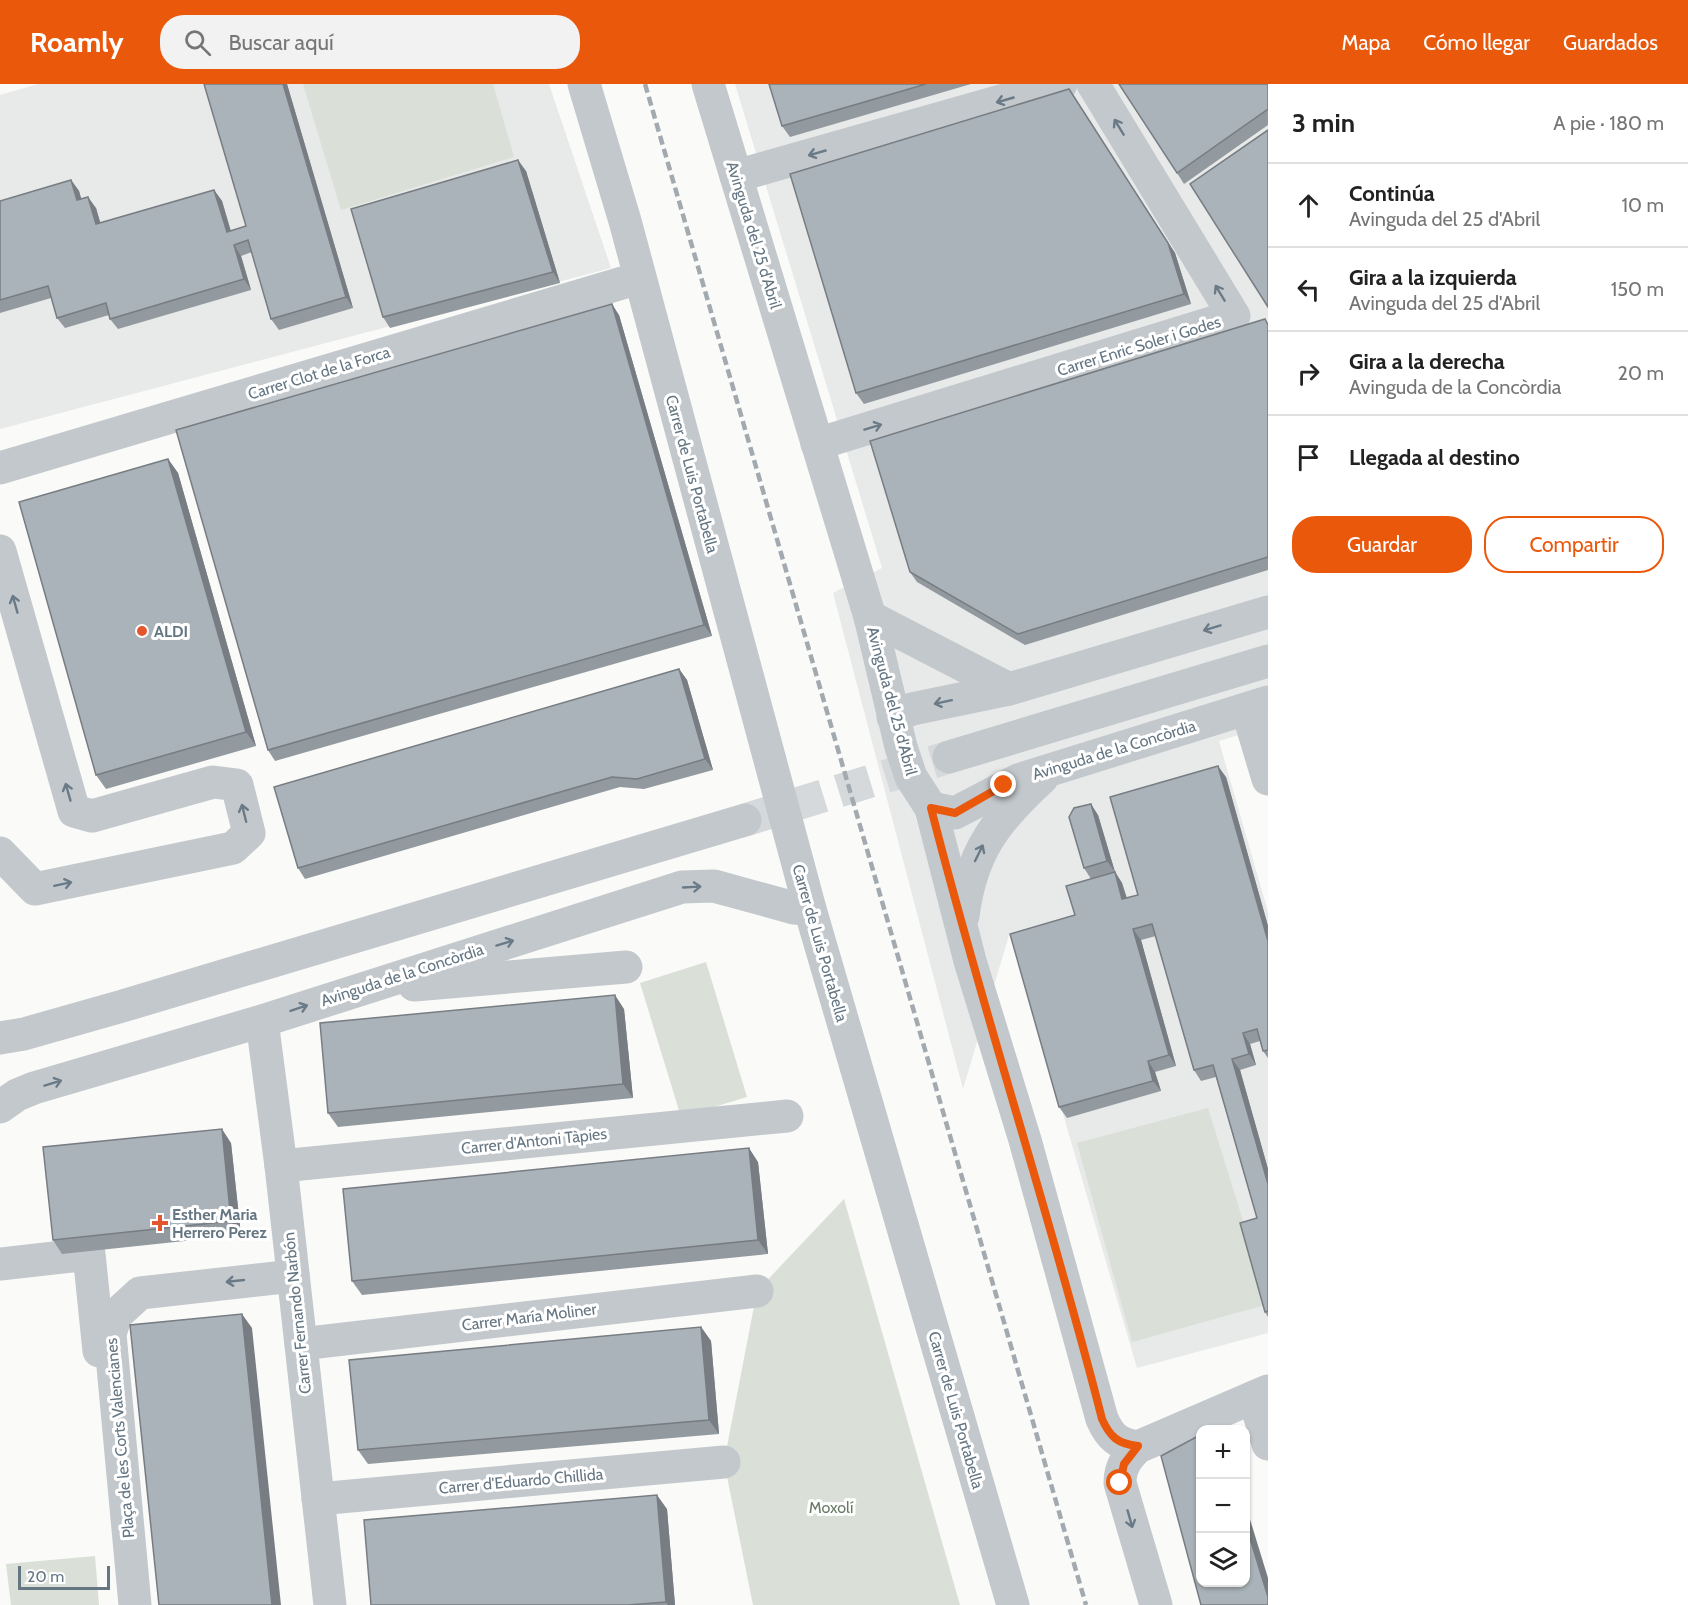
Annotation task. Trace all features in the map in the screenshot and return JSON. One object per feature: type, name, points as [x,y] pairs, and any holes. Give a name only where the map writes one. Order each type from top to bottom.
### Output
[{"type":"street","name":"Carrer de Luis Portabella","points":[[584,84],[625,221],[810,909],[1013,1605]]},
{"type":"street","name":"Avinguda del 25 d'Abril","points":[[708,84],[870,617],[893,717],[911,777],[931,808],[962,930],[1025,1140],[1102,1419],[1107,1431],[1118,1442],[1138,1446]]},
{"type":"street","points":[[736,176],[1061,84]]},
{"type":"street","name":"Carrer Enric Soler i Godes","points":[[817,444],[1234,316],[1093,84]]},
{"type":"street","name":"Carrer Clot de la Forca","points":[[0,468],[639,278]]},
{"type":"street","points":[[0,552],[74,811],[92,816],[213,782],[237,785],[249,832],[233,848],[35,890],[0,853]]},
{"type":"street","points":[[893,717],[912,709],[1009,689],[1268,612]]},
{"type":"street","points":[[870,617],[1009,689]]},
{"type":"street","points":[[949,757],[1268,661]]},
{"type":"street","points":[[1257,706],[1268,778]]},
{"type":"street","name":"Avinguda de la Concòrdia","points":[[931,808],[955,813],[1004,785],[1257,706]]},
{"type":"street","points":[[962,930],[969,880],[976,858],[989,834],[1012,806],[1051,769]]},
{"type":"street","points":[[0,1038],[24,1034],[118,1007],[745,820]]},
{"type":"street","name":"Avinguda de la Concòrdia","points":[[0,1107],[16,1095],[34,1088],[262,1021],[356,989],[682,887],[714,886],[794,908],[810,909]]},
{"type":"street","points":[[356,989],[626,967]]},
{"type":"street","name":"Carrer Fernando Narbón","points":[[262,1021],[281,1166],[330,1605]]},
{"type":"street","name":"Carrer d'Antoni Tàpies","points":[[281,1166],[787,1116]]},
{"type":"street","name":"Plaça de les Corts Valencianes","points":[[0,1264],[89,1254],[124,1605]]},
{"type":"street","name":"Plaça de les Corts Valencianes","points":[[135,1605],[110,1334],[116,1315],[140,1293],[293,1276]]},
{"type":"street","name":"Carrer María Moliner","points":[[301,1344],[757,1291]]},
{"type":"street","points":[[1156,1605],[1120,1483],[1124,1464],[1138,1446],[1261,1394],[1268,1444]]},
{"type":"street","name":"Carrer d'Eduardo Chillida","points":[[318,1499],[724,1462]]},
{"type":"shaded area","points":[[38,84],[549,84],[611,268],[0,429],[0,95]]},
{"type":"shaded area","points":[[735,84],[1268,84],[1268,726],[1219,741],[1268,912],[1268,1333],[1137,1368],[1010,932],[963,1089],[833,593],[882,568]]},
{"type":"green space","points":[[303,84],[493,84],[514,157],[341,210]]},
{"type":"green space","points":[[706,962],[747,1097],[681,1117],[640,983]]},
{"type":"green space","points":[[1208,1108],[1247,1234],[1265,1305],[1132,1342],[1077,1143]]},
{"type":"green space","name":"Moxolí","points":[[844,1199],[960,1605],[753,1605],[724,1462],[757,1291]]},
{"type":"green space","points":[[95,1556],[99,1605],[11,1605],[6,1564]]},
{"type":"building","points":[[204,84],[283,84],[346,297],[271,319],[248,240],[234,245],[244,279],[110,319],[106,303],[57,318],[48,286],[0,300],[0,201],[71,180],[77,200],[88,197],[96,224],[214,190],[227,232],[246,226]]},
{"type":"building","points":[[769,84],[926,84],[782,126]]},
{"type":"building","points":[[1119,84],[1268,84],[1268,109],[1177,173]]},
{"type":"building","points":[[1069,89],[1168,243],[1184,294],[856,393],[790,174]]},
{"type":"building","points":[[1268,130],[1268,307],[1190,184]]},
{"type":"building","points":[[518,160],[553,272],[383,317],[351,209]]},
{"type":"building","points":[[612,304],[704,625],[268,750],[176,430]]},
{"type":"building","points":[[1265,319],[1268,325],[1268,557],[1018,634],[910,572],[870,441]]},
{"type":"building","name":"ALDI","points":[[168,459],[246,732],[96,775],[19,502]]},
{"type":"building","points":[[679,669],[705,759],[637,779],[612,777],[298,868],[274,787]]},
{"type":"building","points":[[1218,766],[1268,941],[1268,1050],[1263,1051],[1257,1029],[1243,1033],[1249,1054],[1232,1059],[1268,1184],[1268,1311],[1265,1312],[1240,1223],[1257,1218],[1213,1065],[1194,1070],[1152,924],[1133,929],[1169,1055],[1148,1061],[1153,1081],[1059,1107],[1010,934],[1075,915],[1066,886],[1115,872],[1122,899],[1138,895],[1110,797]]},
{"type":"building","points":[[1091,804],[1107,861],[1084,868],[1069,817],[1074,808]]},
{"type":"building","points":[[615,995],[623,1084],[328,1113],[320,1023]]},
{"type":"building","points":[[222,1129],[231,1221],[53,1240],[43,1147]]},
{"type":"building","points":[[749,1148],[758,1240],[352,1281],[343,1189]]},
{"type":"building","points":[[242,1314],[272,1605],[159,1605],[130,1325]]},
{"type":"building","points":[[701,1327],[709,1420],[358,1450],[349,1360]]},
{"type":"building","points":[[1196,1437],[1196,1586],[1161,1456]]},
{"type":"building","points":[[657,1495],[666,1602],[628,1605],[371,1605],[364,1520]]},
{"type":"building","points":[[1250,1538],[1268,1597],[1268,1605],[1201,1605],[1196,1587],[1250,1587]]},
{"type":"tunnel","points":[[745,820],[949,757]]},
{"type":"railway","points":[[645,84],[1086,1605]]},
{"type":"place","name":"ALDI","points":[[142,631]]},
{"type":"place","name":"Esther Maria Herrero Perez","points":[[160,1223]]},
{"type":"route","points":[[1004,785],[955,813],[931,808],[970,961],[1025,1140],[1102,1419],[1107,1431],[1118,1442],[1138,1446],[1124,1464],[1120,1483]]}]
